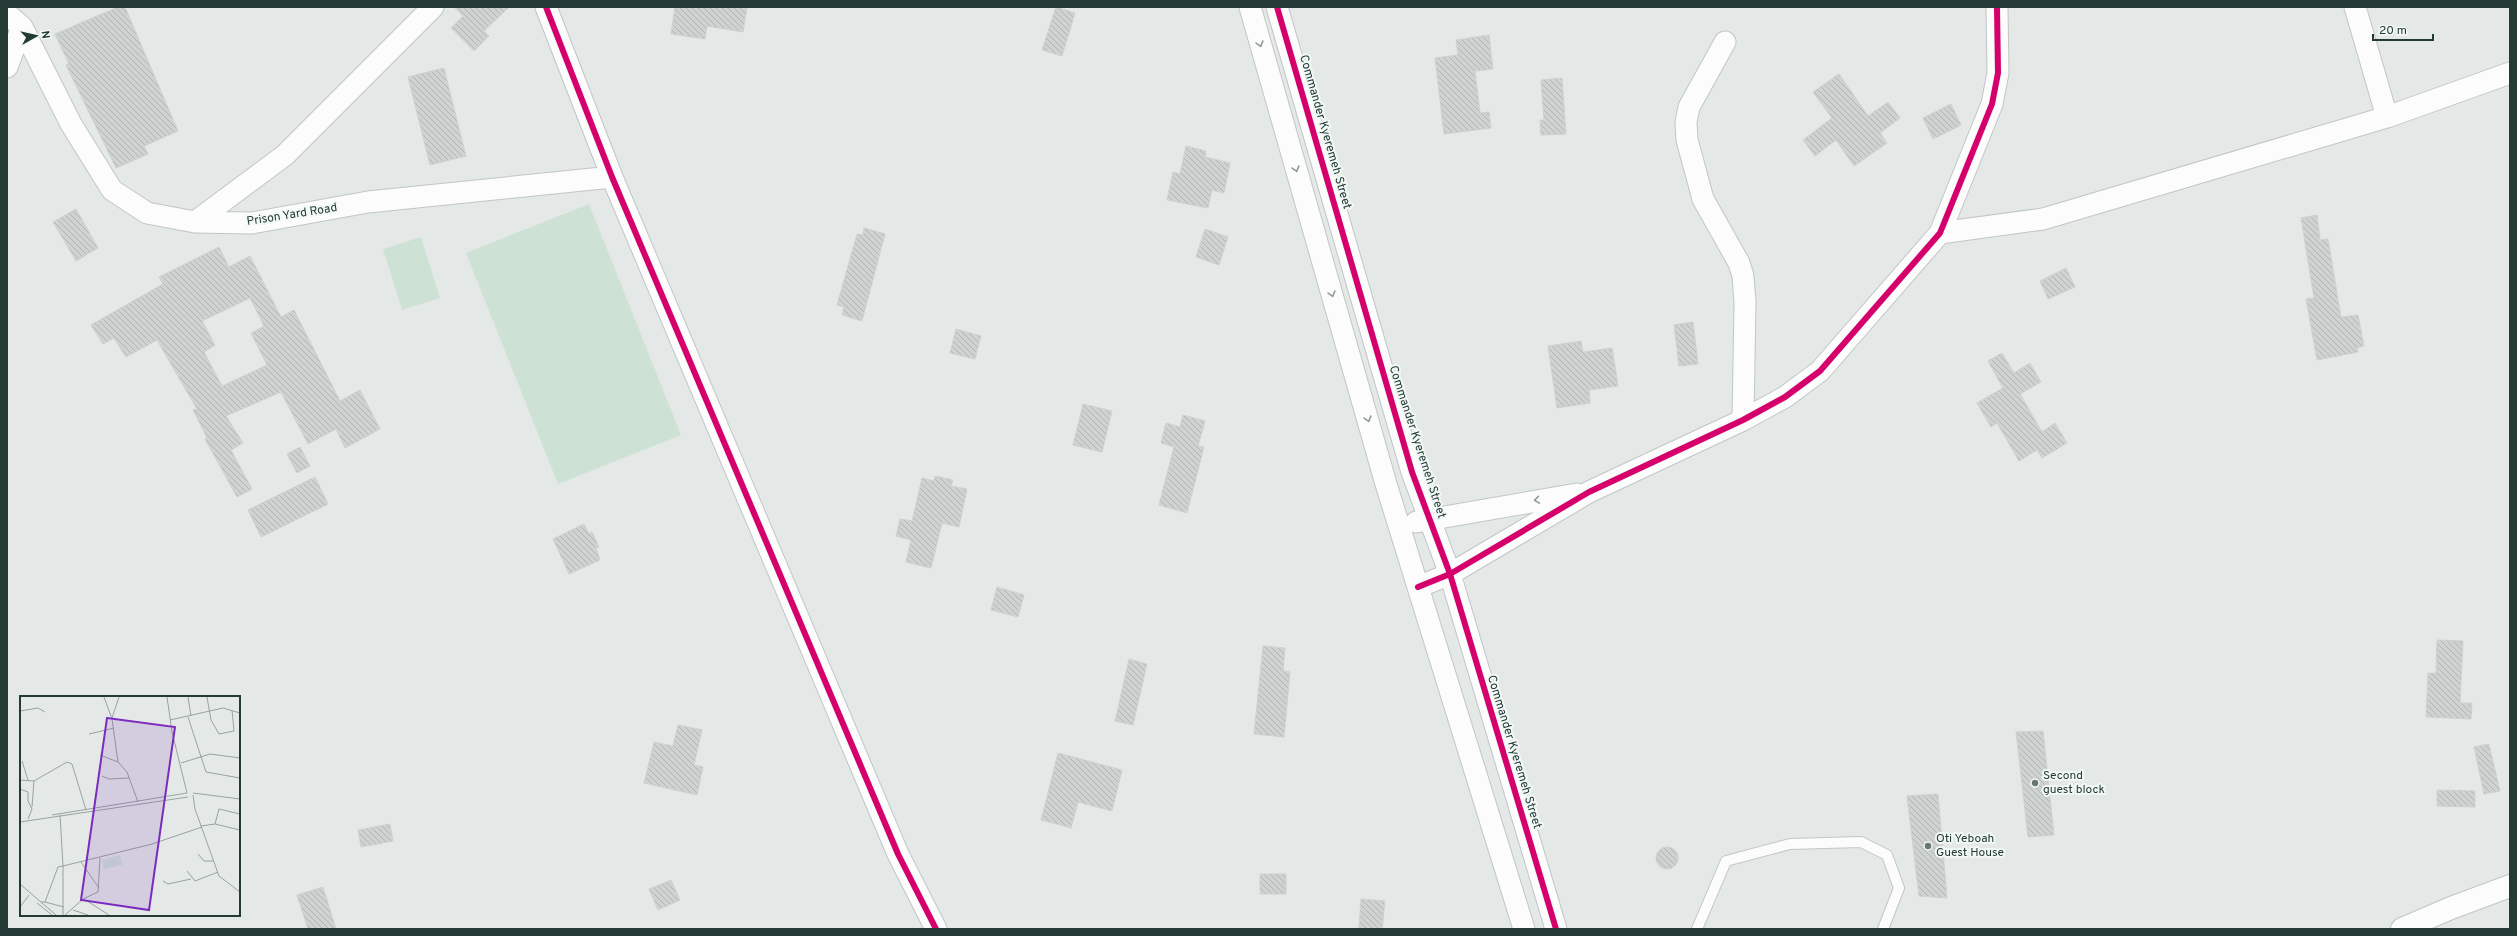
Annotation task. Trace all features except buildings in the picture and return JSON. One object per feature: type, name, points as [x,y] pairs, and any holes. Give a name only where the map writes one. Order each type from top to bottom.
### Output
[{"type":"main road","points":[[2402,929],[2451,908],[2510,886]]},
{"type":"street","points":[[196,222],[285,155],[433,7]]},
{"type":"street","points":[[546,7],[612,177],[898,854],[936,929]]},
{"type":"street","points":[[1250,7],[1400,527],[1524,929]]},
{"type":"street","name":"Commander Kyeremeh Street","points":[[1277,7],[1412,472],[1450,574],[1556,929]]},
{"type":"street","points":[[1418,587],[1450,574],[1589,492],[1743,420],[1785,397],[1820,371],[1940,233],[1992,104],[1998,73],[1997,7]]},
{"type":"street","points":[[2355,7],[2387,117]]},
{"type":"street","points":[[7,67],[14,20]]},
{"type":"street","name":"Prison Yard Road","points":[[14,20],[71,124],[112,190],[147,213],[196,222],[252,223],[368,202],[612,177]]},
{"type":"street","points":[[1725,42],[1689,108],[1686,122],[1686,140],[1703,199],[1739,263],[1742,276],[1745,302],[1743,420]]},
{"type":"street","points":[[1940,233],[2042,219],[2387,117],[2510,73]]},
{"type":"street","points":[[1400,527],[1429,518],[1589,492]]},
{"type":"lane","points":[[1697,929],[1726,861],[1790,844],[1861,842],[1888,855],[1899,888],[1883,929]]},
{"type":"green space","points":[[589,204],[681,435],[558,484],[466,253]]},
{"type":"green space","points":[[421,237],[440,298],[402,310],[383,249]]},
{"type":"cycle path","points":[[546,7],[612,177],[898,854],[936,929]]},
{"type":"cycle path","points":[[1277,7],[1412,472],[1450,574],[1556,929]]},
{"type":"cycle path","points":[[1418,587],[1450,574],[1589,492],[1743,420],[1785,397],[1820,371],[1940,233],[1992,104],[1998,73],[1997,7]]},
{"type":"place","name":"Second guest block","points":[[2035,783]]},
{"type":"place","name":"Oti Yeboah Guest House","points":[[1928,846]]}]
